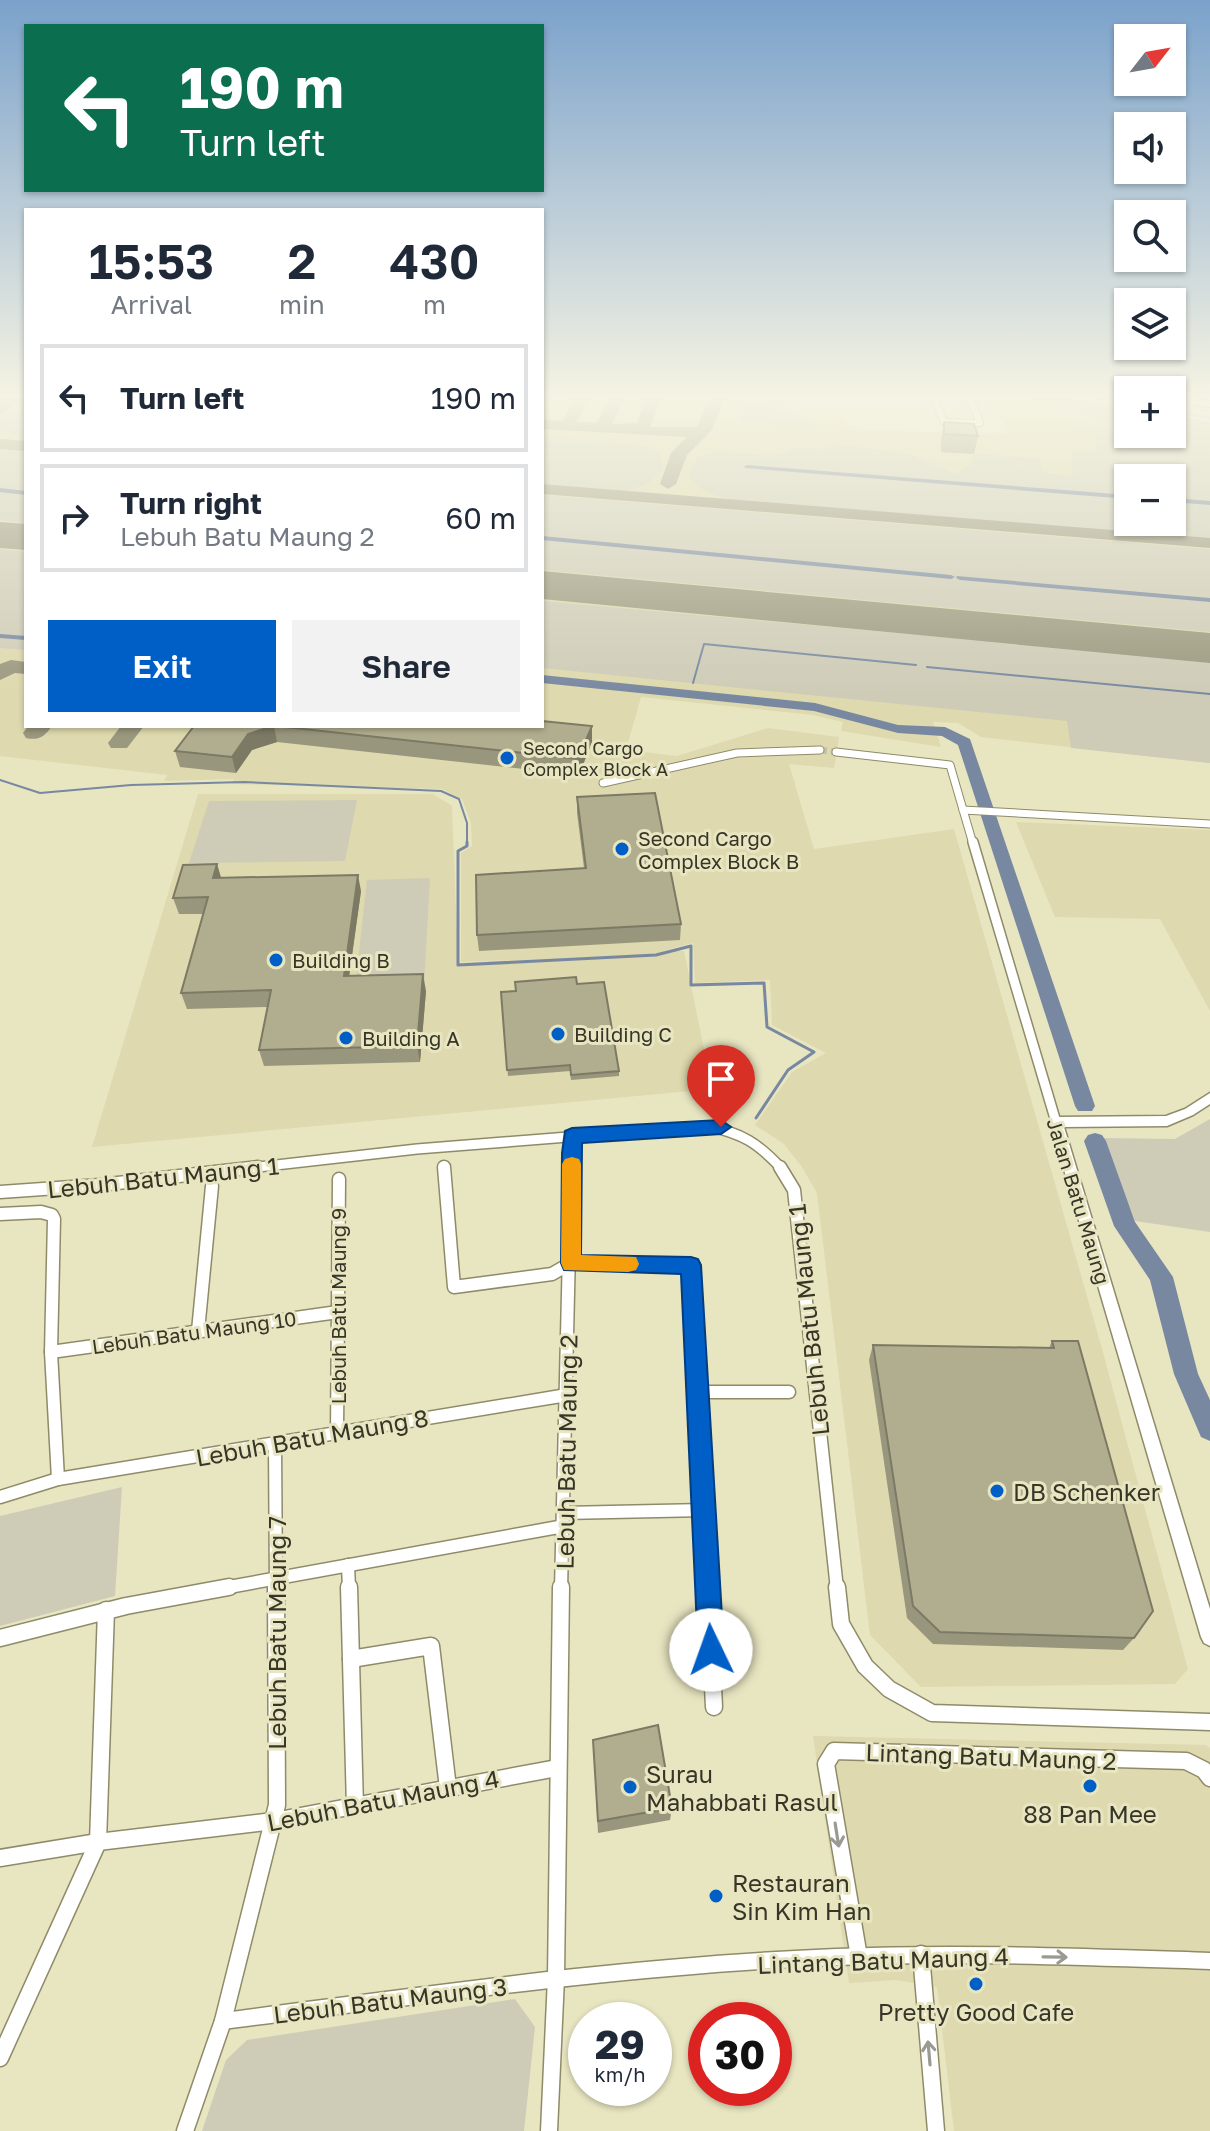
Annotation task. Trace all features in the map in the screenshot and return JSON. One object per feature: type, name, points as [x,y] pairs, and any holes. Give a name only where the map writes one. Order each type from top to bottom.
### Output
[{"type":"street","points":[[603,783],[753,750],[783,747],[820,750]]},
{"type":"street","name":"Jalan Batu Maung","points":[[836,752],[950,765],[1210,1637]]},
{"type":"street","points":[[964,810],[1210,824]]},
{"type":"street","points":[[1056,1122],[1167,1121],[1189,1112],[1210,1098]]},
{"type":"street","name":"Lebuh Batu Maung 1","points":[[0,1192],[100,1185],[417,1149],[721,1127],[762,1148],[786,1173],[794,1190],[841,1624],[848,1646],[909,1705],[932,1713],[1210,1722]]},
{"type":"street","name":"Lebuh Batu Maung 2","points":[[557,1768],[572,1136]]},
{"type":"street","points":[[444,1166],[454,1287],[552,1274],[571,1263],[691,1265],[714,1707]]},
{"type":"street","name":"Lebuh Batu Maung 9","points":[[337,1433],[339,1179]]},
{"type":"street","points":[[198,1331],[212,1186]]},
{"type":"street","points":[[0,1214],[41,1212],[54,1219],[51,1352],[58,1479]]},
{"type":"street","name":"Lebuh Batu Maung 10","points":[[51,1352],[338,1312]]},
{"type":"street","points":[[697,1392],[789,1392]]},
{"type":"street","name":"Lebuh Batu Maung 8","points":[[0,1497],[58,1479],[567,1395]]},
{"type":"street","name":"Lebuh Batu Maung 7","points":[[274,1821],[277,1805],[275,1445]]},
{"type":"street","points":[[0,1638],[106,1610],[348,1565],[564,1520],[704,1510]]},
{"type":"street","points":[[348,1565],[355,1807]]},
{"type":"street","points":[[0,2058],[98,1842],[106,1610]]},
{"type":"street","points":[[351,1659],[431,1646],[448,1788]]},
{"type":"street","name":"Lintang Batu Maung 2","points":[[859,1957],[826,1764],[834,1751],[1186,1761],[1204,1770],[1210,1778]]},
{"type":"street","points":[[549,2131],[556,1978],[557,1768]]},
{"type":"street","name":"Lebuh Batu Maung 4","points":[[0,1858],[98,1842],[274,1821],[557,1768]]},
{"type":"street","points":[[185,2131],[223,2021],[244,1927],[274,1821]]},
{"type":"street","points":[[921,1954],[936,2131]]},
{"type":"street","name":"Lintang Batu Maung 4","points":[[556,1978],[921,1954],[1210,1961]]},
{"type":"street","name":"Lebuh Batu Maung 3","points":[[223,2021],[556,1978]]},
{"type":"shaded area","points":[[0,495],[24,495],[24,728],[544,728],[544,495],[1114,495],[1114,536],[1186,536],[1186,495],[1210,495],[1210,763],[981,737],[958,723],[933,722],[941,747],[841,731],[843,722],[813,715],[641,697],[626,750],[677,756],[768,728],[839,737],[834,768],[789,764],[814,849],[954,829],[1102,1349],[1188,1669],[1175,1684],[921,1687],[870,1635],[817,1193],[784,1144],[755,1125],[792,1072],[826,1053],[772,1025],[770,980],[695,983],[693,943],[663,951],[684,951],[712,1089],[92,1147],[198,794],[433,794],[452,806],[458,963],[513,960],[461,962],[461,853],[472,846],[471,823],[462,799],[442,789],[231,784],[234,779],[164,781],[167,775],[0,756]]},
{"type":"shaded area","points":[[0,495],[24,495],[24,523],[0,520]]},
{"type":"shaded area","points":[[544,495],[1210,549],[1210,632],[544,570]]},
{"type":"shaded area","points":[[718,495],[1114,495],[1114,531],[747,502]]},
{"type":"shaded area","points":[[1186,495],[1210,495],[1210,539],[1172,536],[1186,536]]},
{"type":"shaded area","points":[[0,549],[24,552],[24,650],[0,648]]},
{"type":"shaded area","points":[[544,601],[1210,661],[1210,763],[1071,748],[1067,721],[544,668]]},
{"type":"shaded area","points":[[357,800],[345,861],[189,863],[209,801]]},
{"type":"shaded area","points":[[1016,822],[1210,830],[1210,1011],[1160,919],[1055,917]]},
{"type":"shaded area","points":[[430,878],[424,985],[355,988],[367,880]]},
{"type":"shaded area","points":[[1210,1119],[1210,1232],[1135,1221],[1103,1138],[1175,1139]]},
{"type":"shaded area","points":[[122,1487],[115,1596],[0,1626],[0,1516]]},
{"type":"shaded area","points":[[813,1736],[1206,1745],[1210,1748],[1210,2131],[954,2131],[937,1987],[896,1980],[849,1983]]},
{"type":"shaded area","points":[[515,1999],[535,2027],[524,2131],[202,2131],[226,2060],[247,2040]]},
{"type":"building","points":[[544,721],[592,726],[578,759],[294,728],[544,728]]},
{"type":"building","points":[[192,728],[267,728],[248,734],[232,757],[175,751]]},
{"type":"building","name":"Second Cargo Complex Block B","points":[[655,793],[681,924],[477,935],[476,875],[586,868],[577,797]]},
{"type":"building","points":[[217,864],[213,878],[358,875],[344,976],[423,974],[417,1046],[259,1050],[271,990],[181,993],[208,897],[173,898],[183,865]]},
{"type":"building","name":"Building C","points":[[576,977],[577,984],[604,982],[619,1071],[571,1075],[570,1065],[507,1070],[501,992],[516,991],[515,982]]},
{"type":"building","name":"DB Schenker","points":[[1052,1341],[1078,1341],[1153,1611],[1134,1638],[940,1632],[913,1606],[873,1345],[1054,1348]]},
{"type":"building","name":"Surau Mahabbati Rasul","points":[[658,1725],[672,1808],[598,1821],[593,1740]]},
{"type":"waterway","points":[[1108,495],[1114,496]]},
{"type":"waterway","points":[[1186,501],[1210,503]]},
{"type":"waterway","points":[[544,538],[951,577]]},
{"type":"waterway","points":[[960,578],[1210,600]]},
{"type":"waterway","points":[[0,636],[24,638]]},
{"type":"waterway","points":[[693,683],[704,644],[916,665]]},
{"type":"waterway","points":[[927,667],[1210,694]]},
{"type":"waterway","points":[[544,679],[815,707],[898,729],[945,732],[965,742],[1085,1106]]},
{"type":"waterway","points":[[0,780],[40,793],[131,785],[244,782],[441,791],[459,799],[467,823],[467,846],[458,851],[458,965],[656,955],[691,946],[691,985],[764,983],[767,1027],[814,1052],[788,1070],[756,1118]]},
{"type":"waterway","points":[[1095,1141],[1125,1226],[1161,1277],[1186,1374],[1210,1429]]},
{"type":"taxiway","points":[[622,495],[1210,543]]},
{"type":"taxiway","points":[[0,674],[11,666],[24,668]]},
{"type":"taxiway","points":[[34,733],[39,728]]},
{"type":"taxiway","points":[[119,743],[131,728]]},
{"type":"runway","points":[[0,535],[24,537]]},
{"type":"runway","points":[[544,585],[1210,648]]},
{"type":"tunnel","points":[[820,750],[836,752]]},
{"type":"slow traffic","points":[[572,1164],[571,1263],[628,1264]]},
{"type":"place","name":"Second Cargo Complex Block A","points":[[507,758]]},
{"type":"place","name":"Second Cargo Complex Block B","points":[[622,849]]},
{"type":"place","name":"Building B","points":[[276,960]]},
{"type":"place","name":"Building C","points":[[558,1034]]},
{"type":"place","name":"Building A","points":[[346,1038]]},
{"type":"place","name":"DB Schenker","points":[[997,1491]]},
{"type":"place","name":"88 Pan Mee","points":[[1090,1786]]},
{"type":"place","name":"Surau Mahabbati Rasul","points":[[630,1787]]},
{"type":"place","name":"Restauran Sin Kim Han","points":[[716,1896]]},
{"type":"place","name":"Pretty Good Cafe","points":[[976,1984]]},
{"type":"route","points":[[711,1650],[691,1265],[571,1263],[572,1136],[721,1127]]}]
